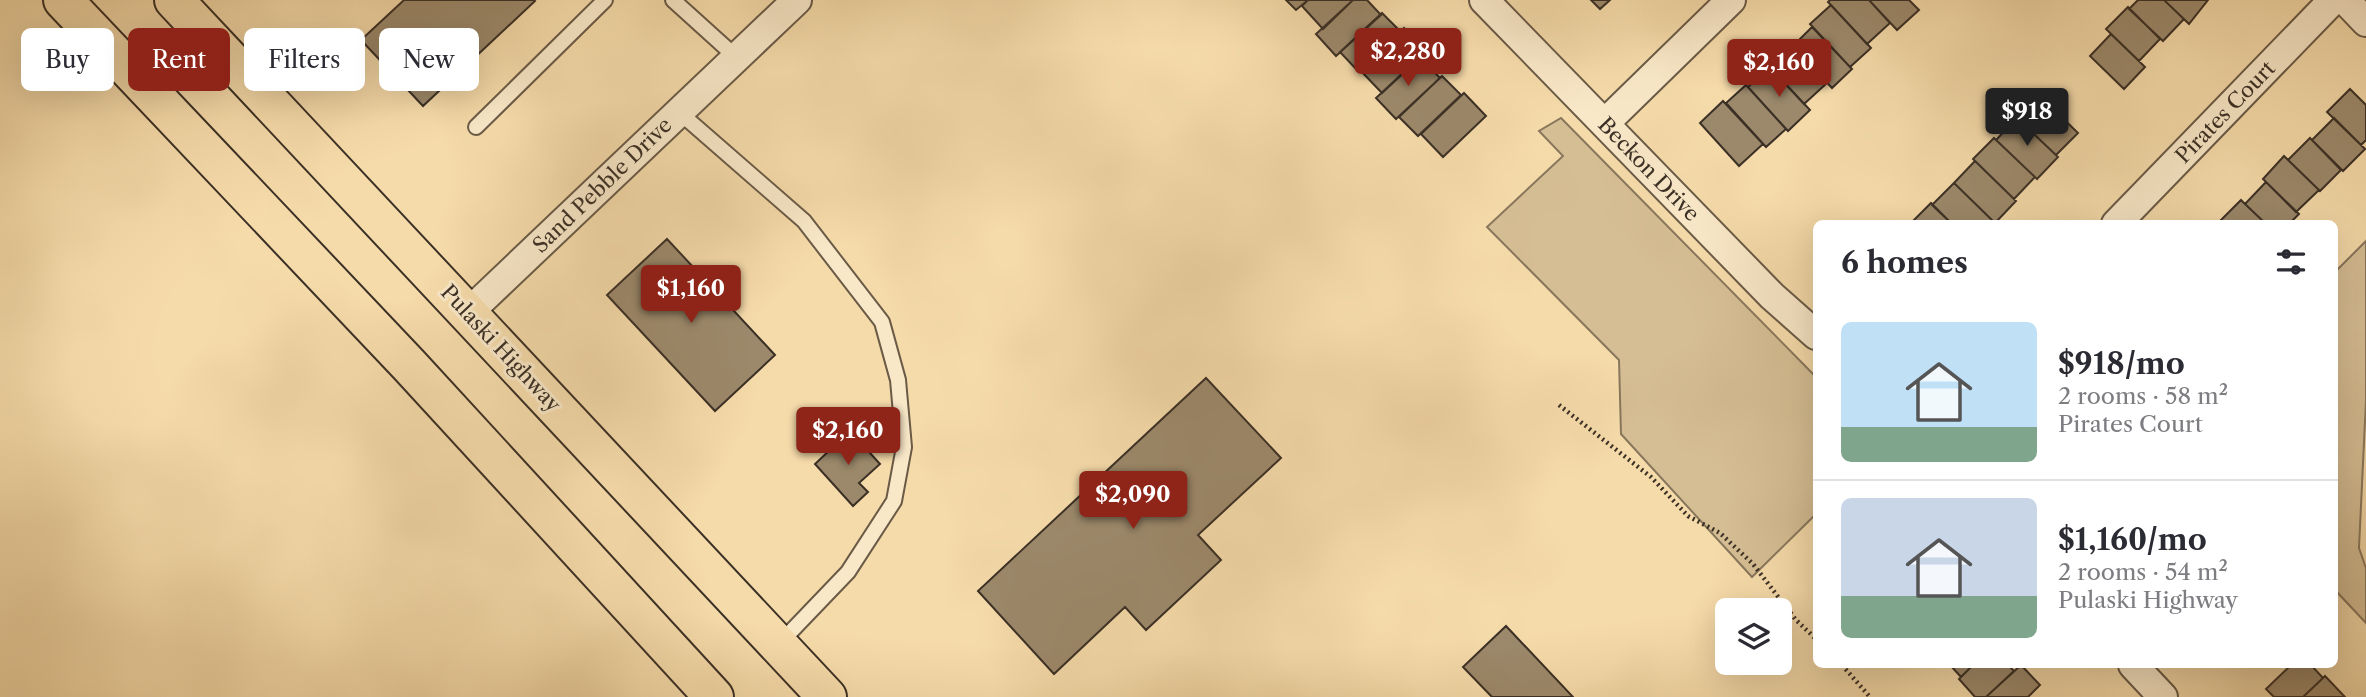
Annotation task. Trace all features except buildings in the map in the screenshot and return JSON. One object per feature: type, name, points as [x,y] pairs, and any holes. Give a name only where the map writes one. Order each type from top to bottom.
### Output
[{"type":"highway","points":[[63,0],[409,365],[714,697]]},
{"type":"highway","name":"Pulaski Highway","points":[[174,0],[827,697]]},
{"type":"street","name":"Sand Pebble Drive","points":[[468,313],[797,0]]},
{"type":"street","name":"Beckon Drive","points":[[1484,0],[1772,296],[1813,332]]},
{"type":"street","points":[[1605,123],[1731,0]]},
{"type":"street","name":"Pirates Court","points":[[2120,220],[2333,0]]},
{"type":"street","points":[[2345,0],[2366,22]]},
{"type":"street","points":[[2136,668],[2163,697]]},
{"type":"lane","points":[[476,127],[605,0]]},
{"type":"lane","points":[[674,0],[736,57]]},
{"type":"lane","points":[[679,112],[804,221],[882,322],[898,380],[904,447],[894,501],[848,572],[778,645]]},
{"type":"path","points":[[1559,405],[1651,477],[1688,516],[1720,533],[1753,564],[1796,620],[1813,636]]},
{"type":"path","points":[[1845,668],[1870,697]]},
{"type":"shaded area","points":[[1561,118],[1813,374],[1813,517],[1752,577],[1621,434],[1619,360],[1487,227],[1563,156],[1539,131]]},
{"type":"shaded area","points":[[2366,241],[2366,400],[2359,548],[2366,568],[2366,623],[2338,593],[2338,269]]}]
